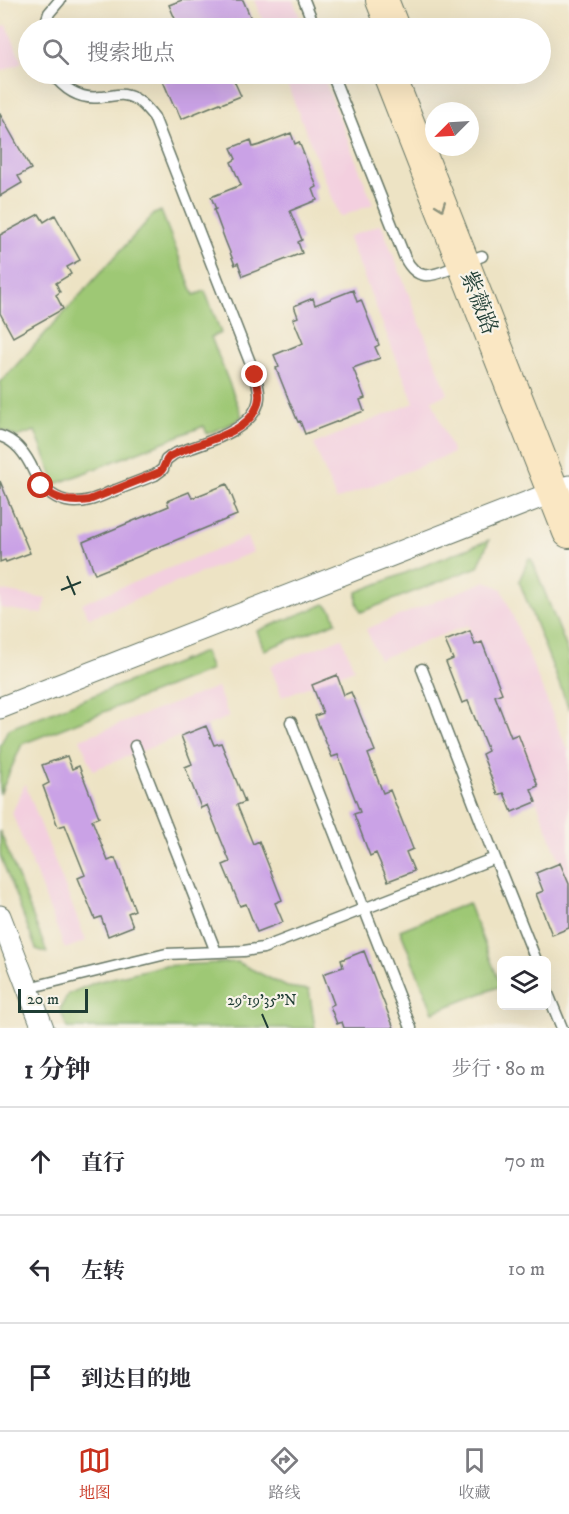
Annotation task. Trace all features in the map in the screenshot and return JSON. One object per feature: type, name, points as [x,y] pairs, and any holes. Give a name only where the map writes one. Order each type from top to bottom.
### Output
[{"type":"main road","points":[[360,0],[368,18]]},
{"type":"main road","points":[[382,0],[389,18]]},
{"type":"main road","name":"紫薇路","points":[[393,84],[564,487]]},
{"type":"main road","points":[[415,84],[425,110]]},
{"type":"main road","name":"紫薇路","points":[[443,156],[482,256],[564,487],[569,532]]},
{"type":"street","points":[[0,708],[564,487]]},
{"type":"street","points":[[0,916],[43,1028]]},
{"type":"lane","points":[[47,18],[60,0]]},
{"type":"lane","points":[[304,0],[311,18]]},
{"type":"lane","points":[[0,436],[22,450],[29,459],[41,486],[48,493],[57,498],[77,502],[89,500],[155,475],[163,469],[166,460],[174,454],[235,430],[251,417],[259,399],[255,375],[154,117],[147,107],[136,99],[124,95],[85,98],[61,84]]},
{"type":"lane","points":[[337,84],[405,258],[412,270],[431,276],[482,256]]},
{"type":"lane","points":[[422,669],[534,956]]},
{"type":"lane","points":[[291,722],[411,1028]]},
{"type":"lane","points":[[135,746],[216,952]]},
{"type":"lane","points":[[28,988],[154,956],[263,948],[495,858]]},
{"type":"lane","points":[[551,1001],[562,1028]]},
{"type":"shaded area","points":[[254,0],[293,0],[300,18],[262,18]]},
{"type":"shaded area","points":[[7,25],[18,53],[18,65],[0,72],[0,27]]},
{"type":"shaded area","points":[[287,84],[326,84],[373,204],[340,217]]},
{"type":"shaded area","points":[[381,224],[448,394],[432,400],[453,453],[336,500],[314,444],[414,403],[348,237]]},
{"type":"shaded area","points":[[247,537],[253,552],[89,618],[82,603]]},
{"type":"shaded area","points":[[486,581],[502,589],[569,751],[569,885],[468,625],[379,659],[366,629]]},
{"type":"shaded area","points":[[0,589],[46,599],[43,614],[0,608]]},
{"type":"shaded area","points":[[342,638],[354,669],[282,697],[270,666]]},
{"type":"shaded area","points":[[217,687],[229,717],[93,770],[80,739]]},
{"type":"shaded area","points":[[25,784],[86,941],[65,949],[12,813]]},
{"type":"green space","points":[[161,211],[194,295],[205,291],[221,333],[211,337],[242,416],[233,423],[207,434],[204,426],[56,484],[35,431],[17,437],[0,429],[0,383],[154,214]]},
{"type":"green space","points":[[489,540],[478,567],[361,612],[357,602],[357,592]]},
{"type":"green space","points":[[529,558],[532,560],[569,654],[569,709],[519,581]]},
{"type":"green space","points":[[325,604],[332,610],[336,622],[264,650],[257,631]]},
{"type":"green space","points":[[204,652],[211,670],[22,744],[0,794],[0,746],[8,729]]},
{"type":"green space","points":[[0,831],[47,953],[36,949],[0,855]]},
{"type":"green space","points":[[468,903],[497,976],[497,988],[433,1012],[400,930]]},
{"type":"green space","points":[[237,962],[287,987],[309,990],[315,1028],[67,1028],[60,1009],[68,994],[96,982],[161,966]]},
{"type":"building","points":[[182,0],[243,0],[251,18],[175,18],[169,5]]},
{"type":"building","points":[[164,84],[236,84],[241,96],[181,119]]},
{"type":"building","points":[[0,114],[31,169],[18,176],[22,183],[0,196]]},
{"type":"building","points":[[291,133],[295,144],[299,142],[317,187],[313,189],[317,200],[290,211],[302,240],[298,242],[302,253],[243,276],[238,263],[235,265],[211,197],[241,185],[231,162],[236,159],[231,148],[251,140],[253,147]]},
{"type":"building","points":[[39,214],[44,222],[55,215],[80,260],[67,267],[71,274],[56,283],[60,292],[56,295],[63,309],[13,337],[0,313],[0,235]]},
{"type":"building","points":[[353,290],[357,302],[361,300],[379,345],[375,347],[380,358],[353,368],[365,398],[360,400],[364,411],[305,434],[276,368],[279,367],[274,355],[303,343],[293,319],[298,317],[294,306],[313,298],[315,305]]},
{"type":"building","points":[[0,481],[30,553],[6,562],[5,560],[0,562]]},
{"type":"building","points":[[227,484],[237,515],[95,574],[83,542],[169,506],[167,501],[189,492],[192,498]]},
{"type":"building","points":[[470,631],[475,645],[482,642],[502,693],[495,696],[511,737],[518,734],[538,786],[531,789],[536,802],[512,812],[504,793],[498,795],[482,754],[488,751],[468,701],[462,703],[446,662],[453,659],[445,641]]},
{"type":"building","points":[[337,675],[344,695],[351,692],[375,751],[368,754],[383,793],[390,790],[413,849],[406,852],[414,871],[388,881],[376,853],[370,856],[354,814],[360,812],[338,755],[332,757],[315,716],[323,713],[312,685]]},
{"type":"building","points":[[206,726],[214,745],[221,743],[245,802],[237,805],[253,844],[259,841],[282,900],[275,903],[283,922],[257,932],[246,904],[240,906],[223,865],[230,862],[207,805],[201,808],[185,767],[192,764],[181,736]]},
{"type":"building","points":[[67,756],[72,769],[79,766],[99,817],[92,820],[108,861],[115,858],[135,910],[128,913],[133,926],[108,936],[101,917],[95,919],[78,878],[85,875],[65,825],[58,827],[43,786],[49,783],[42,765]]},
{"type":"building","points":[[560,863],[569,884],[569,928],[552,935],[536,894],[543,891],[536,873]]},
{"type":"building","points":[[364,951],[394,1028],[344,1028],[342,1022],[337,1024],[330,1006],[334,1004],[323,974],[343,967],[341,960]]},
{"type":"route","points":[[41,486],[57,498],[77,502],[89,500],[155,475],[163,469],[166,460],[174,454],[235,430],[244,424],[256,409],[259,399],[255,375]]}]
